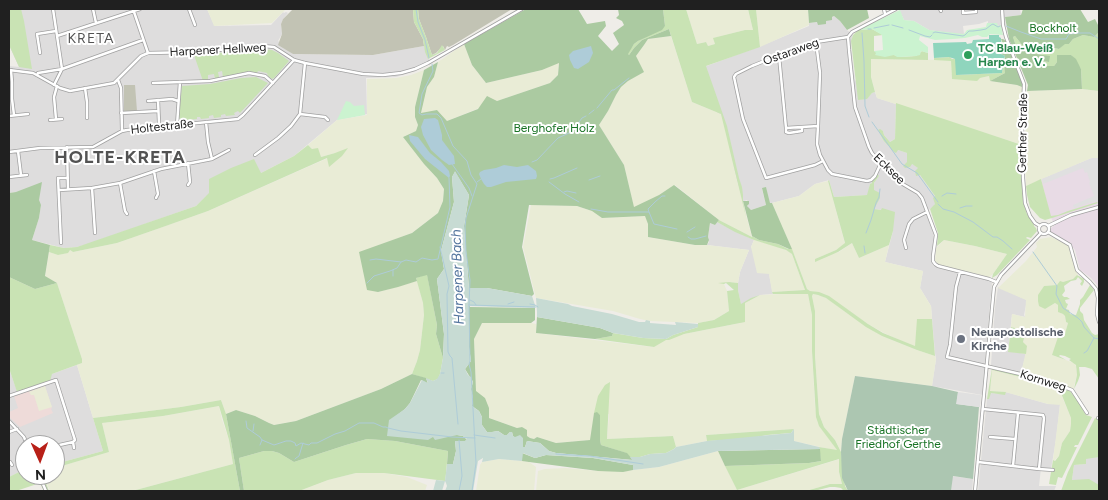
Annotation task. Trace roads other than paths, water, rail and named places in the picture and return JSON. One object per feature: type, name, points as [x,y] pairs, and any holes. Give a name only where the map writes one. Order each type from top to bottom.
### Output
[{"type":"street","points":[[53,9],[62,69],[54,97],[56,120]]},
{"type":"street","points":[[93,9],[96,23]]},
{"type":"street","points":[[57,36],[140,9]]},
{"type":"street","points":[[189,9],[195,25]]},
{"type":"street","name":"Harpener Hellweg","points":[[148,53],[196,52],[264,46],[274,47],[294,60],[305,63],[367,75],[401,73],[428,63],[522,9]]},
{"type":"street","points":[[884,9],[885,14]]},
{"type":"street","points":[[849,35],[896,9]]},
{"type":"street","points":[[963,9],[963,13],[976,12],[976,9]]},
{"type":"street","name":"Gerther Straße","points":[[1002,9],[1004,32],[1024,84],[1022,134],[1025,203],[1030,216],[1040,226]]},
{"type":"street","points":[[14,115],[10,70],[26,71],[70,91],[112,84],[118,80],[139,58],[148,53],[133,10]]},
{"type":"street","points":[[40,53],[36,34],[56,31]]},
{"type":"street","name":"Ostaraweg","points":[[823,162],[766,178],[743,119],[734,80],[736,74],[779,56],[816,42],[849,35]]},
{"type":"street","name":"Ecksee","points":[[849,35],[857,113],[872,152],[881,164],[899,182],[920,195],[936,235],[933,261],[938,266],[996,282]]},
{"type":"street","points":[[37,75],[38,73],[62,69],[143,40]]},
{"type":"street","points":[[816,42],[820,73],[818,144],[823,162],[832,174],[867,181],[875,176],[881,164]]},
{"type":"street","points":[[779,56],[786,128],[818,126]]},
{"type":"street","name":"Holtestraße","points":[[9,152],[40,148],[96,146],[122,131],[240,118],[294,60]]},
{"type":"street","points":[[256,155],[291,126],[300,114],[305,63]]},
{"type":"street","points":[[153,83],[210,81],[249,74],[264,76],[274,83]]},
{"type":"street","points":[[118,80],[121,88],[122,131]]},
{"type":"street","points":[[177,125],[180,82]]},
{"type":"street","points":[[85,88],[87,118]]},
{"type":"street","points":[[148,101],[172,99],[178,102]]},
{"type":"street","points":[[158,100],[159,123]]},
{"type":"street","points":[[121,113],[158,111]]},
{"type":"street","points":[[9,116],[28,114]]},
{"type":"street","points":[[300,114],[325,117],[328,120]]},
{"type":"street","points":[[50,120],[62,119]]},
{"type":"street","points":[[206,122],[212,159]]},
{"type":"street","points":[[67,147],[68,189]]},
{"type":"street","points":[[59,190],[92,188],[120,182],[154,171],[212,159],[229,150]]},
{"type":"street","points":[[18,151],[21,175]]},
{"type":"street","points":[[188,163],[190,182],[188,185]]},
{"type":"street","points":[[154,171],[158,194],[156,198]]},
{"type":"street","points":[[9,177],[27,175]]},
{"type":"street","points":[[61,243],[58,178],[68,178]]},
{"type":"street","points":[[120,182],[124,211],[127,214]]},
{"type":"street","points":[[92,188],[95,233]]},
{"type":"street","points":[[1041,233],[1039,230],[1040,226],[1044,224],[1048,226],[1071,215],[1099,207]]},
{"type":"street","points":[[906,248],[904,240],[909,224],[912,219],[927,212]]},
{"type":"street","points":[[1048,226],[1048,232]]},
{"type":"street","points":[[975,491],[993,293],[996,282],[1010,264],[1041,233],[1045,234],[1048,232],[1070,245],[1077,270],[1089,280],[1096,290],[1099,322]]},
{"type":"street","name":"Kornweg","points":[[960,272],[956,287],[947,358],[1042,379],[1072,390],[1087,413]]},
{"type":"street","points":[[9,396],[56,380],[74,440],[74,448]]},
{"type":"street","points":[[983,409],[1044,416],[1039,469]]},
{"type":"street","points":[[1013,466],[1018,412]]},
{"type":"street","points":[[9,421],[22,435]]},
{"type":"street","points":[[9,432],[17,429]]},
{"type":"street","points":[[990,437],[1015,439]]},
{"type":"street","points":[[65,444],[73,442]]},
{"type":"street","points":[[9,462],[12,465]]},
{"type":"street","points":[[978,462],[1053,470]]},
{"type":"water","points":[[591,46],[593,53],[589,62],[578,69],[574,68],[569,55],[573,51]]},
{"type":"water","points":[[435,118],[438,120],[442,140],[454,156],[455,164],[449,165],[442,160],[431,150],[423,135],[421,127],[424,119]]},
{"type":"water","points":[[409,135],[418,137],[430,153],[449,171],[449,178],[425,159],[410,141]]},
{"type":"water","points":[[504,165],[517,167],[528,165],[536,171],[536,179],[506,182],[487,187],[481,179],[480,172]]},
{"type":"waterway","name":"Harpener Bach","points":[[416,9],[429,58]]},
{"type":"waterway","points":[[933,33],[963,36],[969,31],[986,29],[993,24],[998,27],[1000,26]]},
{"type":"waterway","points":[[874,28],[889,25]]},
{"type":"waterway","points":[[892,25],[903,28]]},
{"type":"waterway","points":[[1006,26],[1041,39],[1066,39],[1069,34],[1079,33],[1090,33],[1099,39]]},
{"type":"waterway","points":[[909,30],[925,36],[930,37],[932,35]]},
{"type":"waterway","points":[[862,33],[865,106],[869,117]]},
{"type":"waterway","name":"Harpener Bach","points":[[432,64],[433,71],[422,94],[419,113],[422,115],[437,114],[441,118],[453,146],[467,161],[471,175],[477,184],[465,227],[470,280],[469,364],[476,463],[472,491]]},
{"type":"waterway","points":[[597,108],[612,90],[629,78]]},
{"type":"waterway","points":[[589,114],[594,110]]},
{"type":"waterway","points":[[532,162],[537,160],[558,138],[569,133],[586,116]]},
{"type":"waterway","points":[[872,122],[902,164],[917,173],[938,202]]},
{"type":"waterway","points":[[452,164],[469,188],[472,196]]},
{"type":"waterway","points":[[550,179],[577,168]]},
{"type":"waterway","points":[[589,180],[600,176]]},
{"type":"waterway","points":[[367,283],[374,276],[397,268],[401,262],[406,260],[416,262],[422,258],[438,259],[450,207],[449,178]]},
{"type":"waterway","name":"Harpener Bach","points":[[477,182],[481,179]]},
{"type":"waterway","points":[[549,182],[579,202]]},
{"type":"waterway","points":[[866,233],[880,189]]},
{"type":"waterway","points":[[564,192],[576,193]]},
{"type":"waterway","points":[[942,196],[947,193],[956,194]]},
{"type":"waterway","points":[[649,212],[648,209],[662,196],[665,196]]},
{"type":"waterway","points":[[938,204],[943,209],[954,212],[973,222],[1012,249]]},
{"type":"waterway","points":[[960,208],[972,206]]},
{"type":"waterway","points":[[591,209],[608,212],[649,212],[654,224],[677,229]]},
{"type":"waterway","points":[[687,232],[695,227]]},
{"type":"waterway","points":[[688,237],[695,239],[706,236]]},
{"type":"waterway","points":[[864,246],[865,253]]},
{"type":"waterway","points":[[440,247],[449,286],[447,294],[448,352],[452,358],[458,424]]},
{"type":"waterway","points":[[1033,252],[1057,286],[1056,294],[1063,308],[1078,318],[1094,338],[1099,339]]},
{"type":"waterway","points":[[370,260],[401,262]]},
{"type":"waterway","points":[[393,270],[393,276]]},
{"type":"waterway","points":[[470,300],[476,305]]},
{"type":"waterway","points":[[508,304],[514,302]]},
{"type":"waterway","points":[[530,304],[538,307]]},
{"type":"waterway","points":[[469,305],[536,307]]},
{"type":"waterway","points":[[1084,353],[1094,338]]},
{"type":"waterway","points":[[246,421],[247,428],[262,440],[274,445],[286,441],[291,441],[296,446],[301,443],[309,445],[317,443],[359,423],[374,423],[401,431],[475,438]]},
{"type":"waterway","points":[[253,431],[254,424]]},
{"type":"waterway","points":[[474,435],[495,438]]},
{"type":"waterway","points":[[260,445],[262,440]]},
{"type":"waterway","points":[[459,440],[462,476],[459,491]]},
{"type":"waterway","points":[[295,459],[299,456],[303,443]]},
{"type":"waterway","points":[[556,454],[590,456],[643,464]]},
{"type":"place","name":"TC Blau-Weiß Harpen e. V.","points":[[968,55]]},
{"type":"place","name":"Neuapostolische Kirche","points":[[961,339]]},
{"type":"district","name":"KRETA","points":[[91,39]]},
{"type":"district","name":"HOLTE-KRETA","points":[[120,158]]},
{"type":"park label","name":"Bockholt","points":[[1053,28]]},
{"type":"park label","name":"Berghofer Holz","points":[[554,128]]},
{"type":"park label","name":"Städtischer Friedhof Gerthe","points":[[898,437]]}]
